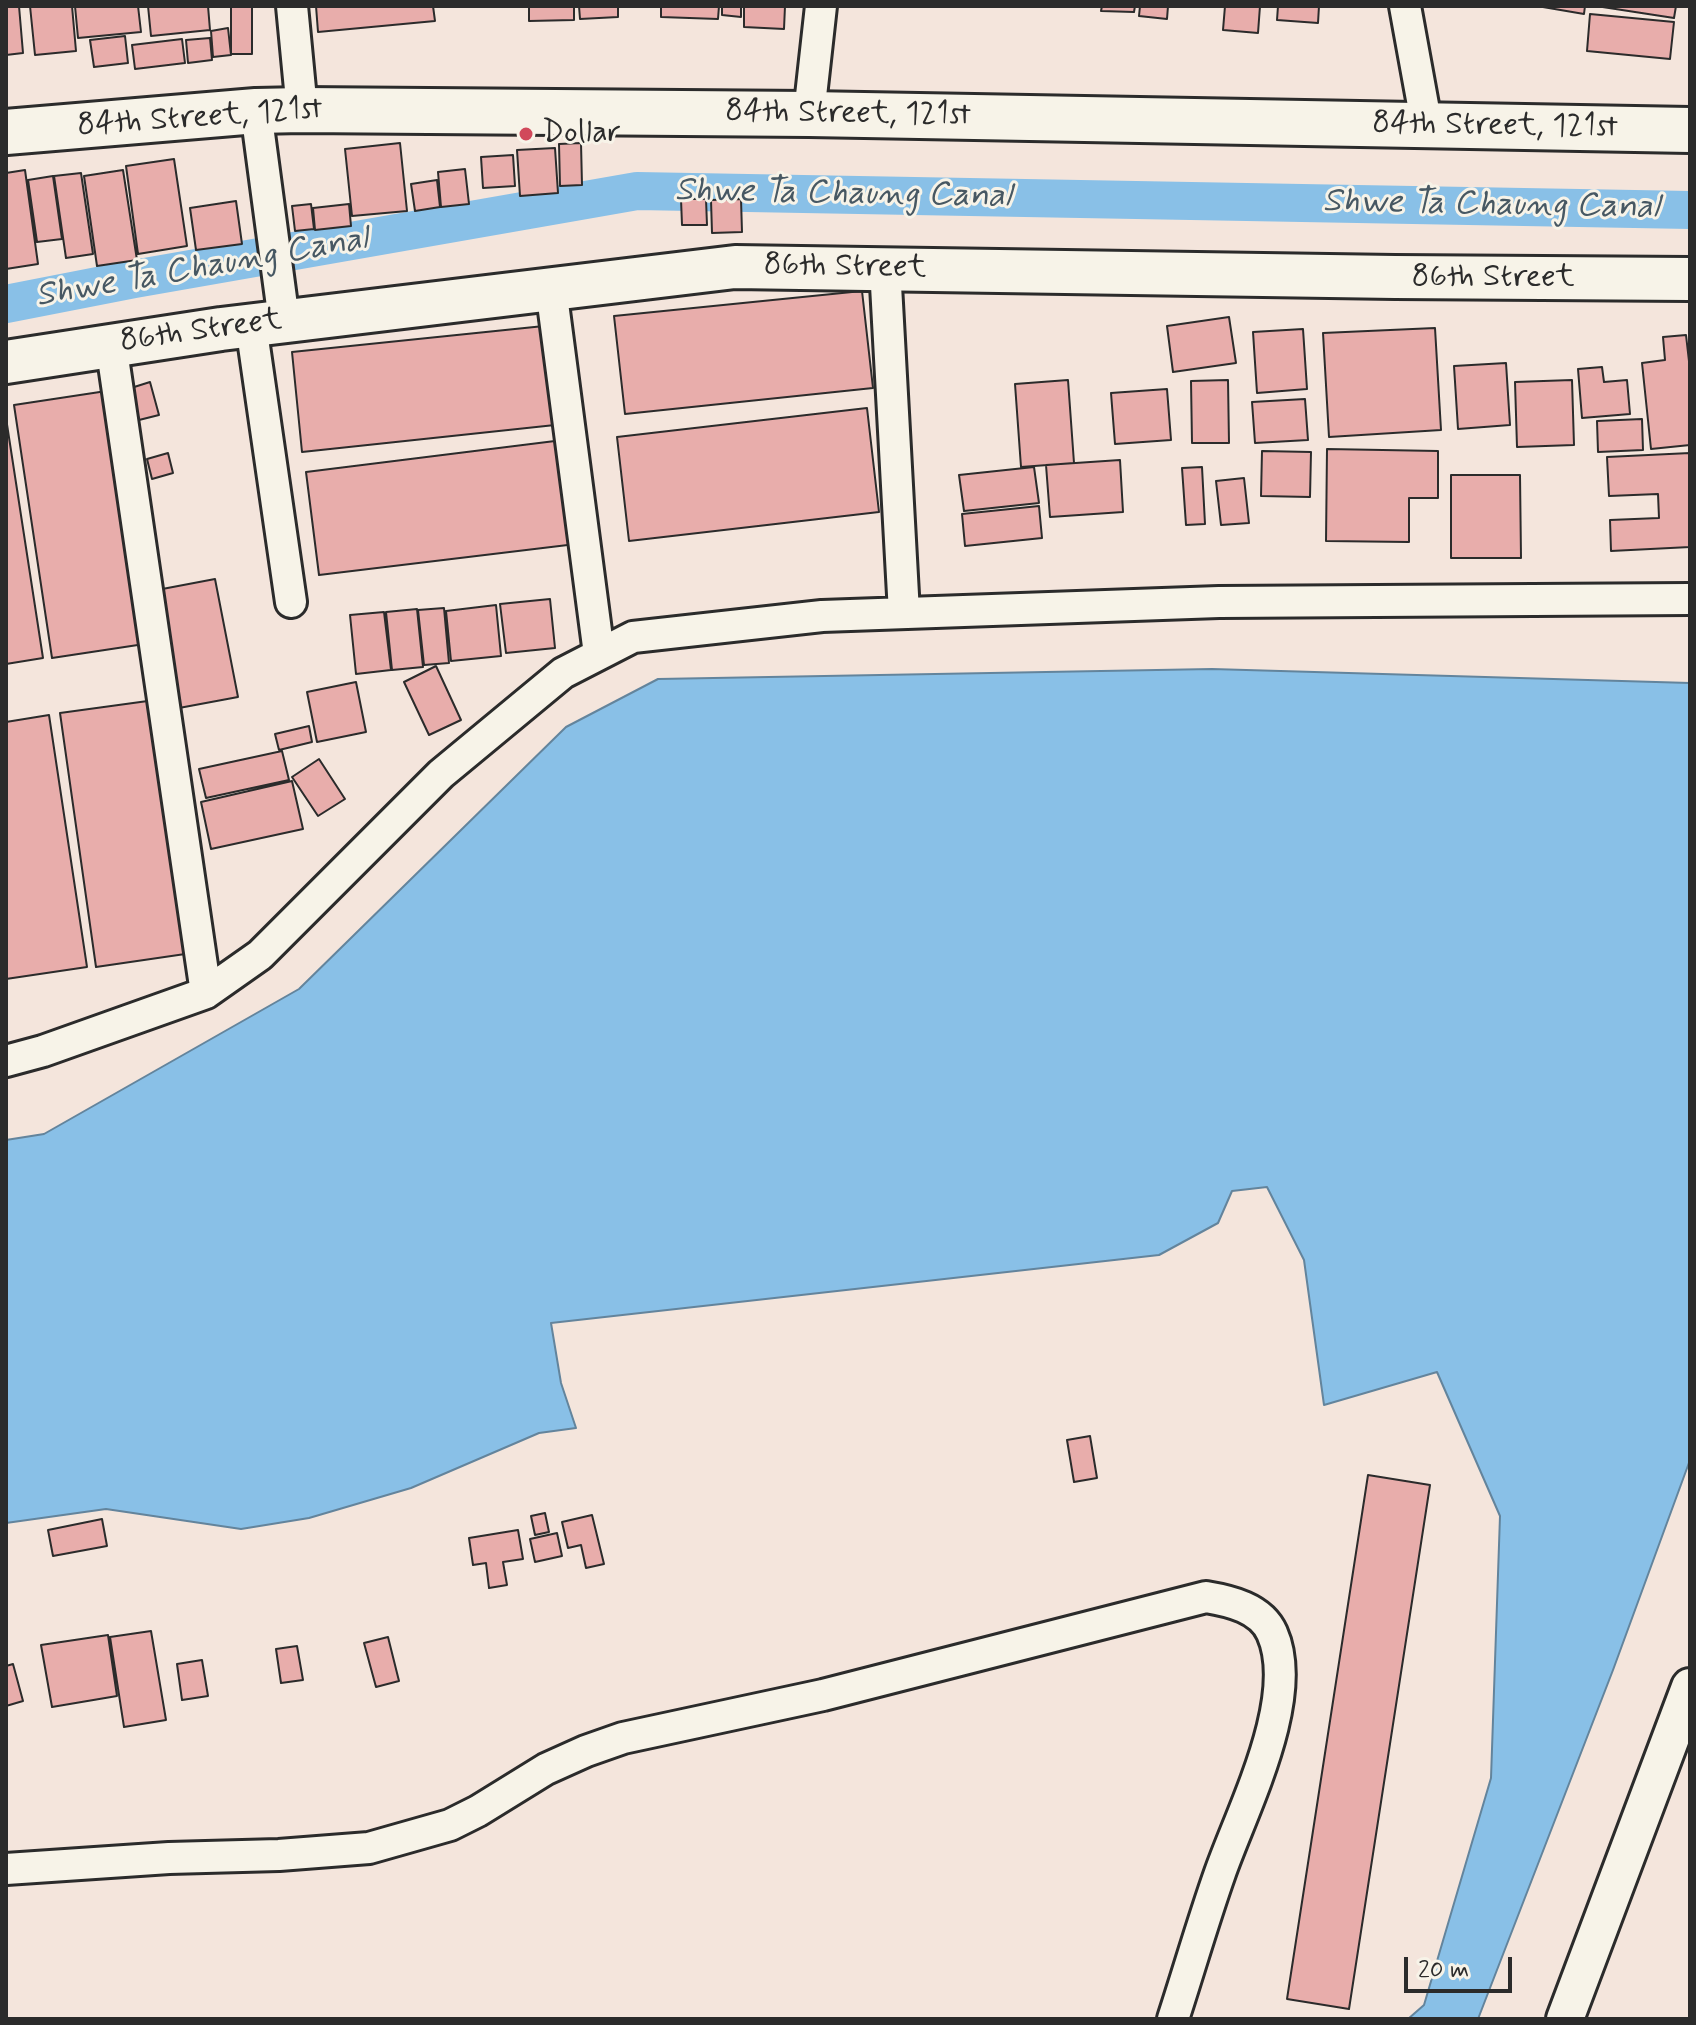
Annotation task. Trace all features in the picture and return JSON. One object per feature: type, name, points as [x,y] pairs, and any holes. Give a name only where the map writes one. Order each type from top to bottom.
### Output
[{"type":"main road","name":"84th Street, 121st","points":[[6,132],[256,111],[302,110],[809,114],[1690,130]]},
{"type":"main road","name":"86th Street","points":[[6,362],[111,344],[271,310],[551,288],[735,267],[1690,279]]},
{"type":"street","points":[[292,6],[302,110]]},
{"type":"street","points":[[809,114],[821,6]]},
{"type":"street","points":[[1405,6],[1427,127]]},
{"type":"street","points":[[256,111],[273,246],[271,310],[291,602]]},
{"type":"street","points":[[885,267],[904,613]]},
{"type":"street","points":[[551,288],[599,654]]},
{"type":"street","points":[[111,344],[206,993]]},
{"type":"street","points":[[6,1061],[43,1051],[206,993],[260,955],[441,774],[563,673],[633,637],[822,616],[904,613],[1219,602],[1690,599]]},
{"type":"street","points":[[6,1869],[369,1848],[450,1825],[546,1769],[623,1738],[823,1695],[1206,1597],[1246,1607],[1271,1630],[1278,1651],[1280,1679],[1276,1718],[1220,1872],[1173,2019]]},
{"type":"street","points":[[1565,2019],[1690,1687]]},
{"type":"water","points":[[1212,669],[1690,683],[1690,1460],[1613,1670],[1478,2019],[1408,2019],[1424,2005],[1491,1778],[1500,1516],[1437,1372],[1324,1405],[1304,1260],[1267,1187],[1232,1191],[1218,1223],[1159,1255],[551,1323],[561,1383],[576,1428],[539,1433],[411,1488],[309,1518],[241,1529],[106,1509],[6,1523],[6,1140],[44,1134],[299,989],[566,727],[658,679]]},
{"type":"building","points":[[6,6],[19,6],[23,53],[6,55]]},
{"type":"building","points":[[30,6],[72,6],[76,51],[35,55]]},
{"type":"building","points":[[75,6],[138,6],[141,32],[78,38]]},
{"type":"building","points":[[148,6],[208,6],[210,30],[151,36]]},
{"type":"building","points":[[231,6],[252,6],[252,54],[231,54]]},
{"type":"building","points":[[316,6],[433,6],[435,21],[318,32]]},
{"type":"building","points":[[529,6],[574,6],[574,20],[529,21]]},
{"type":"building","points":[[579,6],[618,6],[618,17],[580,19]]},
{"type":"building","points":[[661,6],[719,6],[718,19],[661,17]]},
{"type":"building","points":[[722,6],[741,6],[741,17],[722,15]]},
{"type":"building","points":[[744,6],[785,6],[784,29],[744,27]]},
{"type":"building","points":[[1102,6],[1135,6],[1134,12],[1101,11]]},
{"type":"building","points":[[1140,6],[1168,6],[1167,19],[1139,16]]},
{"type":"building","points":[[1225,6],[1260,6],[1258,33],[1223,30]]},
{"type":"building","points":[[1278,6],[1319,6],[1318,23],[1277,20]]},
{"type":"building","points":[[1537,6],[1585,6],[1584,14]]},
{"type":"building","points":[[1596,6],[1676,6],[1674,18]]},
{"type":"building","points":[[1590,14],[1674,22],[1670,59],[1587,51]]},
{"type":"building","points":[[228,28],[231,55],[213,57],[211,31]]},
{"type":"building","points":[[125,36],[128,63],[94,67],[90,40]]},
{"type":"building","points":[[210,38],[212,60],[188,63],[186,40]]},
{"type":"building","points":[[182,39],[185,63],[135,69],[132,45]]},
{"type":"building","points":[[400,143],[407,211],[352,216],[345,149]]},
{"type":"building","points":[[581,143],[582,185],[560,186],[559,144]]},
{"type":"building","points":[[555,148],[558,193],[520,196],[517,150]]},
{"type":"building","points":[[513,155],[515,186],[483,188],[481,157]]},
{"type":"building","points":[[174,159],[187,246],[138,254],[126,166]]},
{"type":"building","points":[[465,169],[469,204],[441,207],[438,172]]},
{"type":"building","points":[[25,170],[38,264],[6,269],[6,173]]},
{"type":"building","points":[[123,170],[137,260],[97,266],[84,176]]},
{"type":"building","points":[[81,173],[93,254],[66,258],[54,176]]},
{"type":"building","points":[[53,176],[62,239],[37,242],[28,180]]},
{"type":"building","points":[[437,180],[440,207],[415,211],[411,184]]},
{"type":"building","points":[[681,199],[706,199],[707,225],[682,225]]},
{"type":"building","points":[[741,199],[742,232],[712,233],[711,200]]},
{"type":"building","points":[[236,201],[242,244],[196,250],[190,208]]},
{"type":"building","points":[[311,204],[314,229],[295,231],[292,206]]},
{"type":"building","points":[[349,204],[351,226],[315,230],[313,208]]},
{"type":"building","points":[[862,291],[873,388],[625,414],[614,316]]},
{"type":"building","points":[[1229,317],[1236,363],[1173,372],[1167,326]]},
{"type":"building","points":[[544,326],[555,425],[302,452],[292,352]]},
{"type":"building","points":[[1435,328],[1441,430],[1329,437],[1323,333]]},
{"type":"building","points":[[1303,329],[1307,389],[1257,393],[1253,332]]},
{"type":"building","points":[[1686,335],[1690,370],[1690,445],[1651,449],[1642,363],[1665,360],[1663,337]]},
{"type":"building","points":[[1506,363],[1510,425],[1458,429],[1454,366]]},
{"type":"building","points":[[1602,367],[1604,382],[1627,380],[1630,414],[1582,418],[1578,369]]},
{"type":"building","points":[[1068,380],[1074,463],[1021,467],[1015,384]]},
{"type":"building","points":[[1228,380],[1229,443],[1192,443],[1191,381]]},
{"type":"building","points":[[1572,380],[1574,445],[1517,447],[1515,382]]},
{"type":"building","points":[[150,382],[159,415],[139,420],[131,388]]},
{"type":"building","points":[[1167,389],[1171,440],[1115,444],[1111,393]]},
{"type":"building","points":[[113,390],[151,643],[52,658],[14,405]]},
{"type":"building","points":[[1305,399],[1308,440],[1255,443],[1252,402]]},
{"type":"building","points":[[867,408],[879,512],[629,541],[617,437]]},
{"type":"building","points":[[6,418],[43,658],[6,664]]},
{"type":"building","points":[[1642,419],[1643,450],[1598,452],[1597,421]]},
{"type":"building","points":[[563,440],[576,544],[319,575],[306,472]]},
{"type":"building","points":[[1327,449],[1438,451],[1438,498],[1409,498],[1409,542],[1326,541]]},
{"type":"building","points":[[1262,451],[1311,452],[1310,497],[1261,496]]},
{"type":"building","points":[[168,453],[173,473],[152,479],[147,459]]},
{"type":"building","points":[[1690,453],[1690,547],[1611,551],[1610,520],[1659,518],[1658,494],[1609,496],[1607,457]]},
{"type":"building","points":[[1120,460],[1123,512],[1050,517],[1046,465]]},
{"type":"building","points":[[1034,467],[1039,503],[964,511],[959,475]]},
{"type":"building","points":[[1202,467],[1205,524],[1186,525],[1182,468]]},
{"type":"building","points":[[1451,475],[1520,475],[1521,558],[1451,558]]},
{"type":"building","points":[[1244,478],[1249,523],[1221,525],[1216,481]]},
{"type":"building","points":[[1039,506],[1042,538],[965,546],[962,514]]},
{"type":"building","points":[[215,579],[238,697],[179,708],[157,590]]},
{"type":"building","points":[[550,599],[555,648],[506,653],[500,604]]},
{"type":"building","points":[[496,605],[501,656],[451,661],[446,611]]},
{"type":"building","points":[[444,608],[449,663],[424,665],[418,610]]},
{"type":"building","points":[[417,609],[423,667],[392,670],[386,612]]},
{"type":"building","points":[[384,612],[391,670],[356,674],[350,615]]},
{"type":"building","points":[[436,666],[461,720],[429,735],[404,682]]},
{"type":"building","points":[[356,682],[366,732],[317,742],[307,692]]},
{"type":"building","points":[[155,700],[192,953],[96,967],[60,713]]},
{"type":"building","points":[[49,715],[87,967],[6,979],[6,722]]},
{"type":"building","points":[[309,726],[312,742],[279,750],[275,734]]},
{"type":"building","points":[[282,751],[289,780],[206,798],[199,769]]},
{"type":"building","points":[[319,759],[345,799],[318,816],[292,777]]},
{"type":"building","points":[[292,781],[303,829],[211,849],[201,802]]},
{"type":"building","points":[[1090,1436],[1097,1478],[1074,1482],[1067,1440]]},
{"type":"building","points":[[1368,1475],[1430,1485],[1349,2009],[1287,1999]]},
{"type":"building","points":[[545,1513],[549,1532],[535,1535],[531,1516]]},
{"type":"building","points":[[592,1515],[604,1564],[586,1568],[581,1545],[568,1548],[562,1522]]},
{"type":"building","points":[[102,1519],[107,1546],[53,1556],[48,1530]]},
{"type":"building","points":[[518,1530],[523,1559],[503,1562],[507,1585],[489,1588],[486,1563],[473,1565],[469,1538]]},
{"type":"building","points":[[557,1533],[562,1556],[535,1562],[530,1539]]},
{"type":"building","points":[[151,1631],[166,1720],[124,1727],[110,1637]]},
{"type":"building","points":[[108,1635],[117,1696],[52,1707],[41,1645]]},
{"type":"building","points":[[388,1637],[399,1681],[376,1687],[364,1643]]},
{"type":"building","points":[[297,1646],[303,1680],[281,1683],[276,1649]]},
{"type":"building","points":[[202,1660],[208,1696],[182,1700],[177,1664]]},
{"type":"building","points":[[13,1664],[23,1701],[6,1706],[6,1666]]},
{"type":"waterway","name":"Shwe Ta Chaung Canal","points":[[6,304],[637,191],[1690,210]]},
{"type":"place","name":"Dollar","points":[[526,134]]}]
